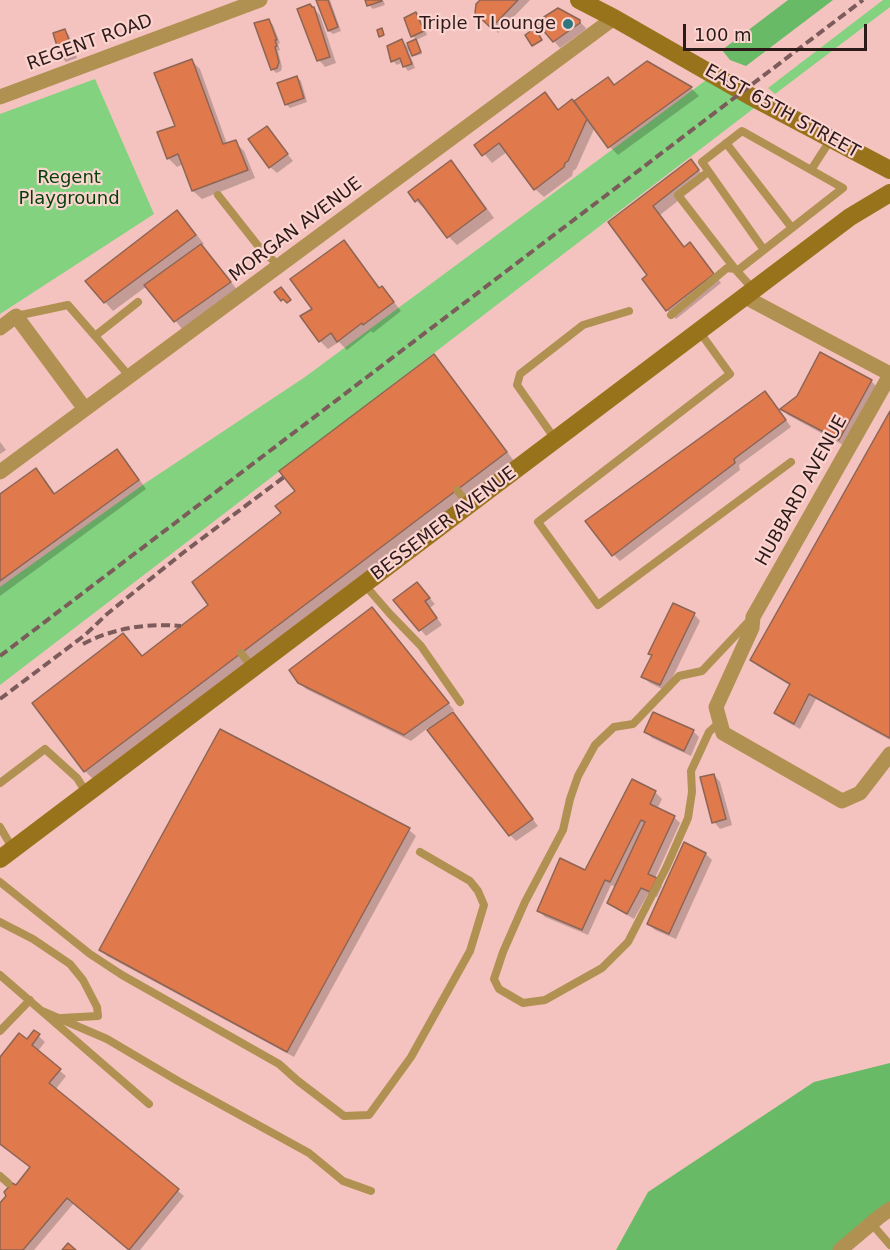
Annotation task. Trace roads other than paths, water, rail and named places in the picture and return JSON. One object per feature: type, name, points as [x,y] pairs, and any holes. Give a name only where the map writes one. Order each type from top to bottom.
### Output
[{"type":"street","points":[[218,0],[235,10]]},
{"type":"street","name":"REGENT ROAD","points":[[0,97],[260,0]]},
{"type":"street","name":"EAST 65TH STREET","points":[[579,0],[750,96],[890,170]]},
{"type":"street","name":"MORGAN AVENUE","points":[[0,472],[614,18]]},
{"type":"street","name":"BESSEMER AVENUE","points":[[7,854],[850,217],[890,193]]},
{"type":"street","points":[[749,294],[890,374]]},
{"type":"street","points":[[0,328],[16,316],[85,410]]},
{"type":"street","name":"HUBBARD AVENUE","points":[[720,722],[716,707],[753,623],[890,374]]},
{"type":"street","points":[[720,722],[723,733],[842,801],[860,793],[890,754]]},
{"type":"street","points":[[840,1250],[890,1209]]},
{"type":"lane","points":[[671,315],[727,268],[736,270],[764,250],[843,188],[742,131],[702,162],[764,250]]},
{"type":"lane","points":[[812,170],[831,139]]},
{"type":"lane","points":[[726,143],[792,228]]},
{"type":"lane","points":[[708,172],[678,195],[736,270],[749,294]]},
{"type":"lane","points":[[218,195],[263,252],[280,266]]},
{"type":"lane","points":[[95,336],[138,302]]},
{"type":"lane","points":[[16,316],[68,305],[130,377]]},
{"type":"lane","points":[[556,440],[517,385],[520,374],[583,325],[629,311]]},
{"type":"lane","points":[[699,331],[730,374],[538,522],[598,605],[791,462]]},
{"type":"lane","points":[[457,490],[469,505]]},
{"type":"lane","points":[[364,584],[421,646],[460,702]]},
{"type":"lane","points":[[720,722],[709,732],[691,771],[692,792],[688,818],[666,868],[628,942],[602,968],[545,1000],[524,1003],[499,989],[494,979],[502,952],[563,830],[578,776],[595,745],[614,727],[633,724],[679,676],[702,671],[753,623]]},
{"type":"lane","points":[[241,653],[252,669]]},
{"type":"lane","points":[[0,783],[45,749],[77,778],[87,794]]},
{"type":"lane","points":[[0,827],[7,854]]},
{"type":"lane","points":[[0,882],[90,954],[122,975],[279,1064],[344,1116],[369,1115],[411,1057],[470,951],[484,905],[478,891],[470,881],[420,852]]},
{"type":"lane","points":[[0,922],[33,939],[70,964],[83,980],[98,1007],[98,1016],[58,1018]]},
{"type":"lane","points":[[0,975],[149,1104]]},
{"type":"lane","points":[[0,1031],[30,1000]]},
{"type":"lane","points":[[42,1011],[107,1039],[309,1153],[342,1182],[370,1191]]},
{"type":"lane","points":[[0,1176],[8,1183]]},
{"type":"lane","points":[[871,1223],[890,1245]]},
{"type":"railway","points":[[0,656],[863,0]]},
{"type":"railway","points":[[0,699],[85,635],[107,614],[184,552],[284,477]]},
{"type":"railway","points":[[83,644],[118,630],[156,625],[181,626]]},
{"type":"place","name":"Triple T Lounge","points":[[568,24]]},
{"type":"park label","name":"Regent Playground","points":[[69,188]]}]
